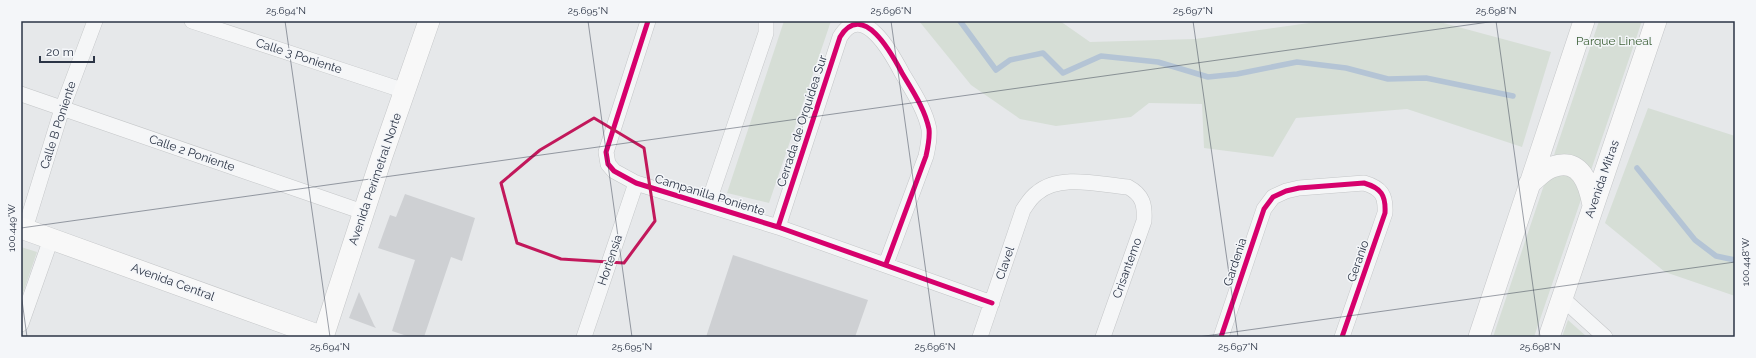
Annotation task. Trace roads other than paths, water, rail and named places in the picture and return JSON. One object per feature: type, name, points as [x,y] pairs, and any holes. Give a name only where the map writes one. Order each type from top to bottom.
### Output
[{"type":"street","name":"Calle B Poniente","points":[[23,228],[62,109],[95,21]]},
{"type":"street","name":"Calle 3 Poniente","points":[[192,21],[405,91]]},
{"type":"street","name":"Avenida Perimetral Norte","points":[[324,337],[363,212],[429,21]]},
{"type":"street","name":"Campanilla Poniente","points":[[648,21],[606,152],[608,164],[614,171],[636,183],[708,204],[778,227],[886,264],[992,303]]},
{"type":"street","points":[[708,204],[766,33],[766,21]]},
{"type":"street","points":[[1479,337],[1584,21]]},
{"type":"street","name":"Avenida Mitras","points":[[1549,337],[1656,21]]},
{"type":"street","name":"Cerrada de Orquídea Sur","points":[[778,227],[840,37],[850,25],[856,24],[865,26],[882,39],[916,97],[929,129],[929,144],[926,156],[886,264]]},
{"type":"street","name":"Calle 2 Poniente","points":[[21,94],[363,212]]},
{"type":"street","points":[[1529,184],[1552,168],[1564,166],[1574,168],[1583,175],[1589,186],[1593,205]]},
{"type":"street","name":"Crisantemo","points":[[1037,192],[1056,184],[1068,182],[1128,187],[1137,192],[1142,198],[1145,209],[1144,221],[1103,337]]},
{"type":"street","name":"Hortensia","points":[[584,337],[636,183]]},
{"type":"street","name":"Geranio","points":[[1273,196],[1299,188],[1364,184],[1374,186],[1381,192],[1386,202],[1385,213],[1342,337]]},
{"type":"street","name":"Clavel","points":[[980,337],[1024,210],[1037,192]]},
{"type":"street","name":"Gardenia","points":[[1220,337],[1258,223],[1264,209],[1273,196]]},
{"type":"street","name":"Avenida Central","points":[[23,228],[324,337]]},
{"type":"street","points":[[21,324],[51,239]]},
{"type":"street","points":[[1562,298],[1604,337]]},
{"type":"waterway","points":[[960,21],[996,70],[1010,60],[1043,53],[1063,73],[1101,56],[1158,62],[1208,77],[1237,74],[1297,62],[1346,68],[1388,79],[1426,78],[1513,96]]},
{"type":"waterway","points":[[1637,168],[1695,240],[1716,256],[1735,260]]},
{"type":"park label","name":"Parque Lineal","points":[[1614,41]]}]
